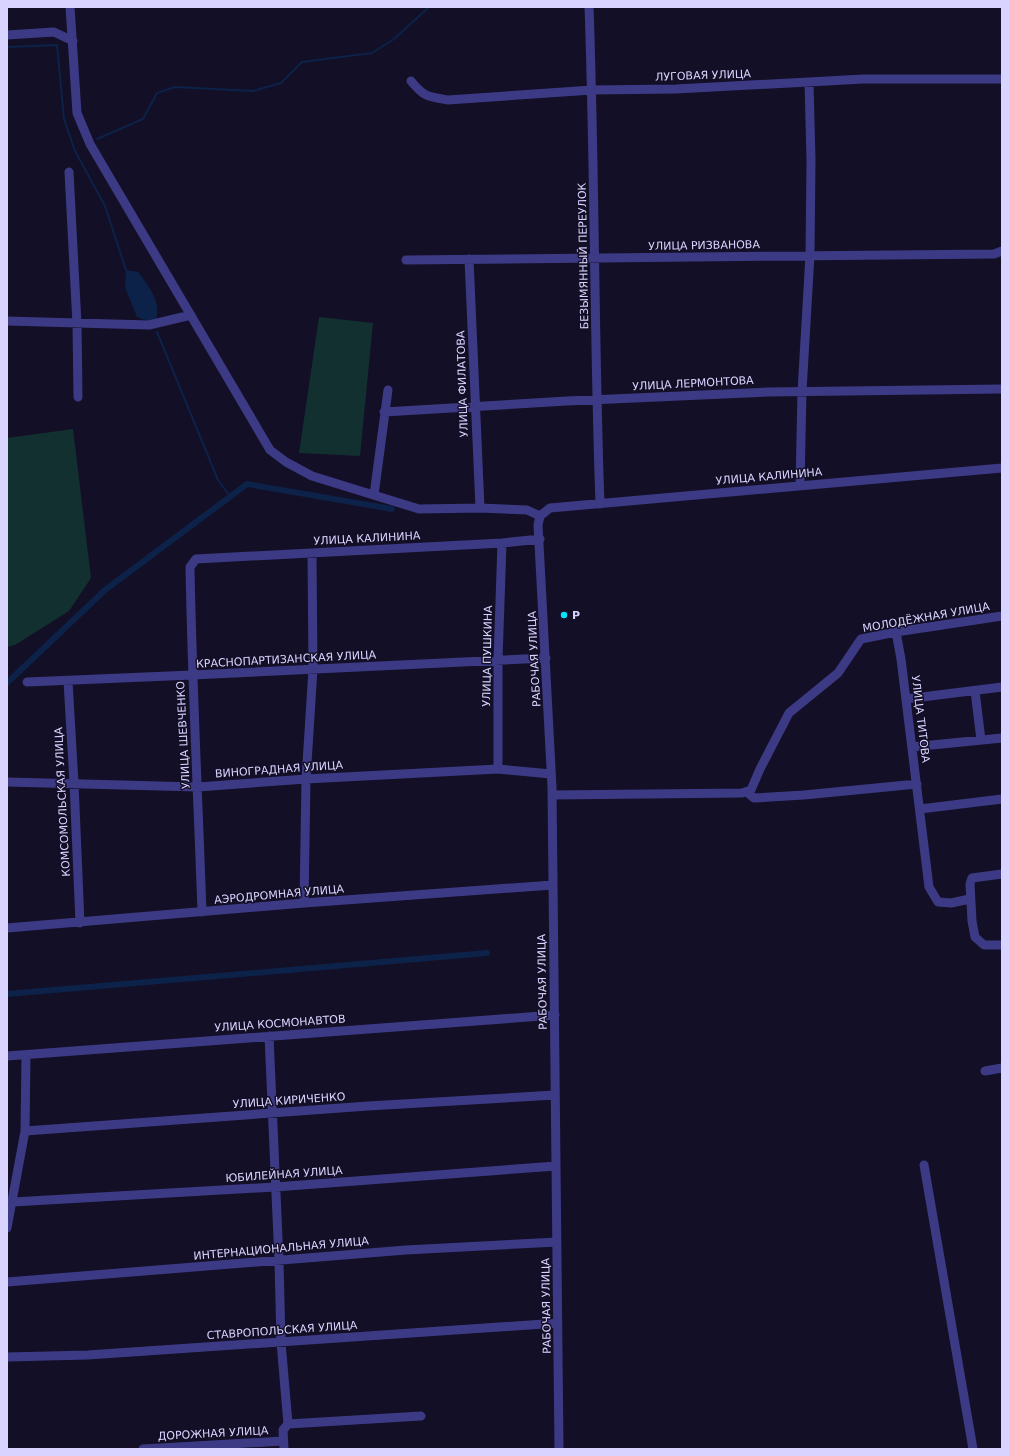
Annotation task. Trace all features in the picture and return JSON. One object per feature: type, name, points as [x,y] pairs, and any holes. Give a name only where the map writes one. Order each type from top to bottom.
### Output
[{"type":"street","points":[[70,7],[77,113],[90,144],[270,450],[286,462],[312,476],[419,509],[480,508],[527,510],[540,516]]},
{"type":"street","name":"БЕЗЫМЯННЫЙ ПЕРЕУЛОК","points":[[589,7],[595,258],[596,400],[600,504]]},
{"type":"street","points":[[7,35],[54,32],[73,41]]},
{"type":"street","name":"ЛУГОВАЯ УЛИЦА","points":[[411,81],[421,93],[433,98],[448,100],[592,90],[676,89],[864,79],[1002,79]]},
{"type":"street","points":[[800,485],[802,391],[810,255],[811,160],[809,82]]},
{"type":"street","points":[[69,172],[77,324],[78,397]]},
{"type":"street","name":"УЛИЦА РИЗВАНОВА","points":[[406,260],[994,254],[1002,251]]},
{"type":"street","name":"УЛИЦА ФИЛАТОВА","points":[[469,259],[480,508]]},
{"type":"street","points":[[7,321],[149,325],[190,315]]},
{"type":"street","name":"УЛИЦА ЛЕРМОНТОВА","points":[[384,412],[596,400],[802,391],[1002,389]]},
{"type":"street","points":[[374,495],[388,390]]},
{"type":"street","name":"УЛИЦА КАЛИНИНА","points":[[540,516],[550,508],[1002,468]]},
{"type":"street","name":"РАБОЧАЯ УЛИЦА","points":[[540,516],[538,525],[540,539],[552,774],[559,1449]]},
{"type":"street","name":"УЛИЦА КАЛИНИНА","points":[[196,559],[502,543],[540,539]]},
{"type":"street","name":"УЛИЦА ПУШКИНА","points":[[498,769],[498,660],[502,543]]},
{"type":"street","points":[[304,903],[306,779],[313,669],[312,553]]},
{"type":"street","name":"УЛИЦА ШЕВЧЕНКО","points":[[196,559],[190,567],[192,675],[198,787],[202,912]]},
{"type":"street","name":"МОЛОДЁЖНАЯ УЛИЦА","points":[[744,792],[751,790],[760,769],[789,713],[838,673],[861,639],[896,632],[1002,616]]},
{"type":"street","name":"УЛИЦА ТИТОВА","points":[[896,632],[906,699],[929,887],[938,902],[951,903],[970,899]]},
{"type":"street","name":"КРАСНОПАРТИЗАНСКАЯ УЛИЦА","points":[[27,682],[546,658]]},
{"type":"street","name":"КОМСОМОЛЬСКАЯ УЛИЦА","points":[[68,680],[80,922]]},
{"type":"street","points":[[906,699],[1002,687]]},
{"type":"street","points":[[975,691],[981,740]]},
{"type":"street","points":[[912,747],[1002,738]]},
{"type":"street","name":"ВИНОГРАДНАЯ УЛИЦА","points":[[7,782],[198,787],[306,779],[498,769],[552,774]]},
{"type":"street","points":[[552,795],[744,792],[754,798],[804,795],[917,784]]},
{"type":"street","points":[[920,809],[1002,799]]},
{"type":"street","points":[[1002,874],[972,878],[970,884],[972,921],[975,937],[984,944],[1002,945]]},
{"type":"street","name":"АЭРОДРОМНАЯ УЛИЦА","points":[[7,928],[304,903],[553,885]]},
{"type":"street","name":"УЛИЦА КОСМОНАВТОВ","points":[[7,1056],[554,1015]]},
{"type":"street","points":[[269,1036],[271,1113],[279,1260],[281,1342],[288,1424],[283,1430],[284,1445]]},
{"type":"street","points":[[7,1228],[25,1131],[26,1055]]},
{"type":"street","points":[[985,1072],[1002,1068]]},
{"type":"street","name":"УЛИЦА КИРИЧЕНКО","points":[[25,1131],[271,1113],[555,1095]]},
{"type":"street","points":[[924,1165],[973,1449]]},
{"type":"street","name":"ЮБИЛЕЙНАЯ УЛИЦА","points":[[13,1202],[275,1187],[556,1166]]},
{"type":"street","name":"ИНТЕРНАЦИОНАЛЬНАЯ УЛИЦА","points":[[7,1282],[406,1250],[557,1242]]},
{"type":"street","name":"СТАВРОПОЛЬСКАЯ УЛИЦА","points":[[7,1357],[88,1355],[558,1323]]},
{"type":"street","points":[[288,1424],[421,1416]]},
{"type":"street","name":"ДОРОЖНАЯ УЛИЦА","points":[[143,1449],[284,1445]]},
{"type":"green space","points":[[319,317],[373,323],[360,456],[299,453]]},
{"type":"green space","points":[[73,429],[91,578],[69,611],[15,645],[7,647],[7,438]]},
{"type":"water","points":[[126,270],[138,272],[150,288],[156,300],[156,319],[147,321],[137,317],[125,287]]},
{"type":"waterway","points":[[97,139],[143,119],[157,93],[175,87],[253,91],[281,83],[302,62],[372,53],[394,39],[429,7]]},
{"type":"waterway","points":[[7,47],[57,45],[64,119],[75,151],[105,206],[126,270]]},
{"type":"waterway","points":[[157,332],[218,480],[230,496]]},
{"type":"waterway","points":[[7,683],[105,590],[247,484],[392,509]]},
{"type":"waterway","points":[[7,994],[487,953]]},
{"type":"place","name":"Р","points":[[564,615]]}]
